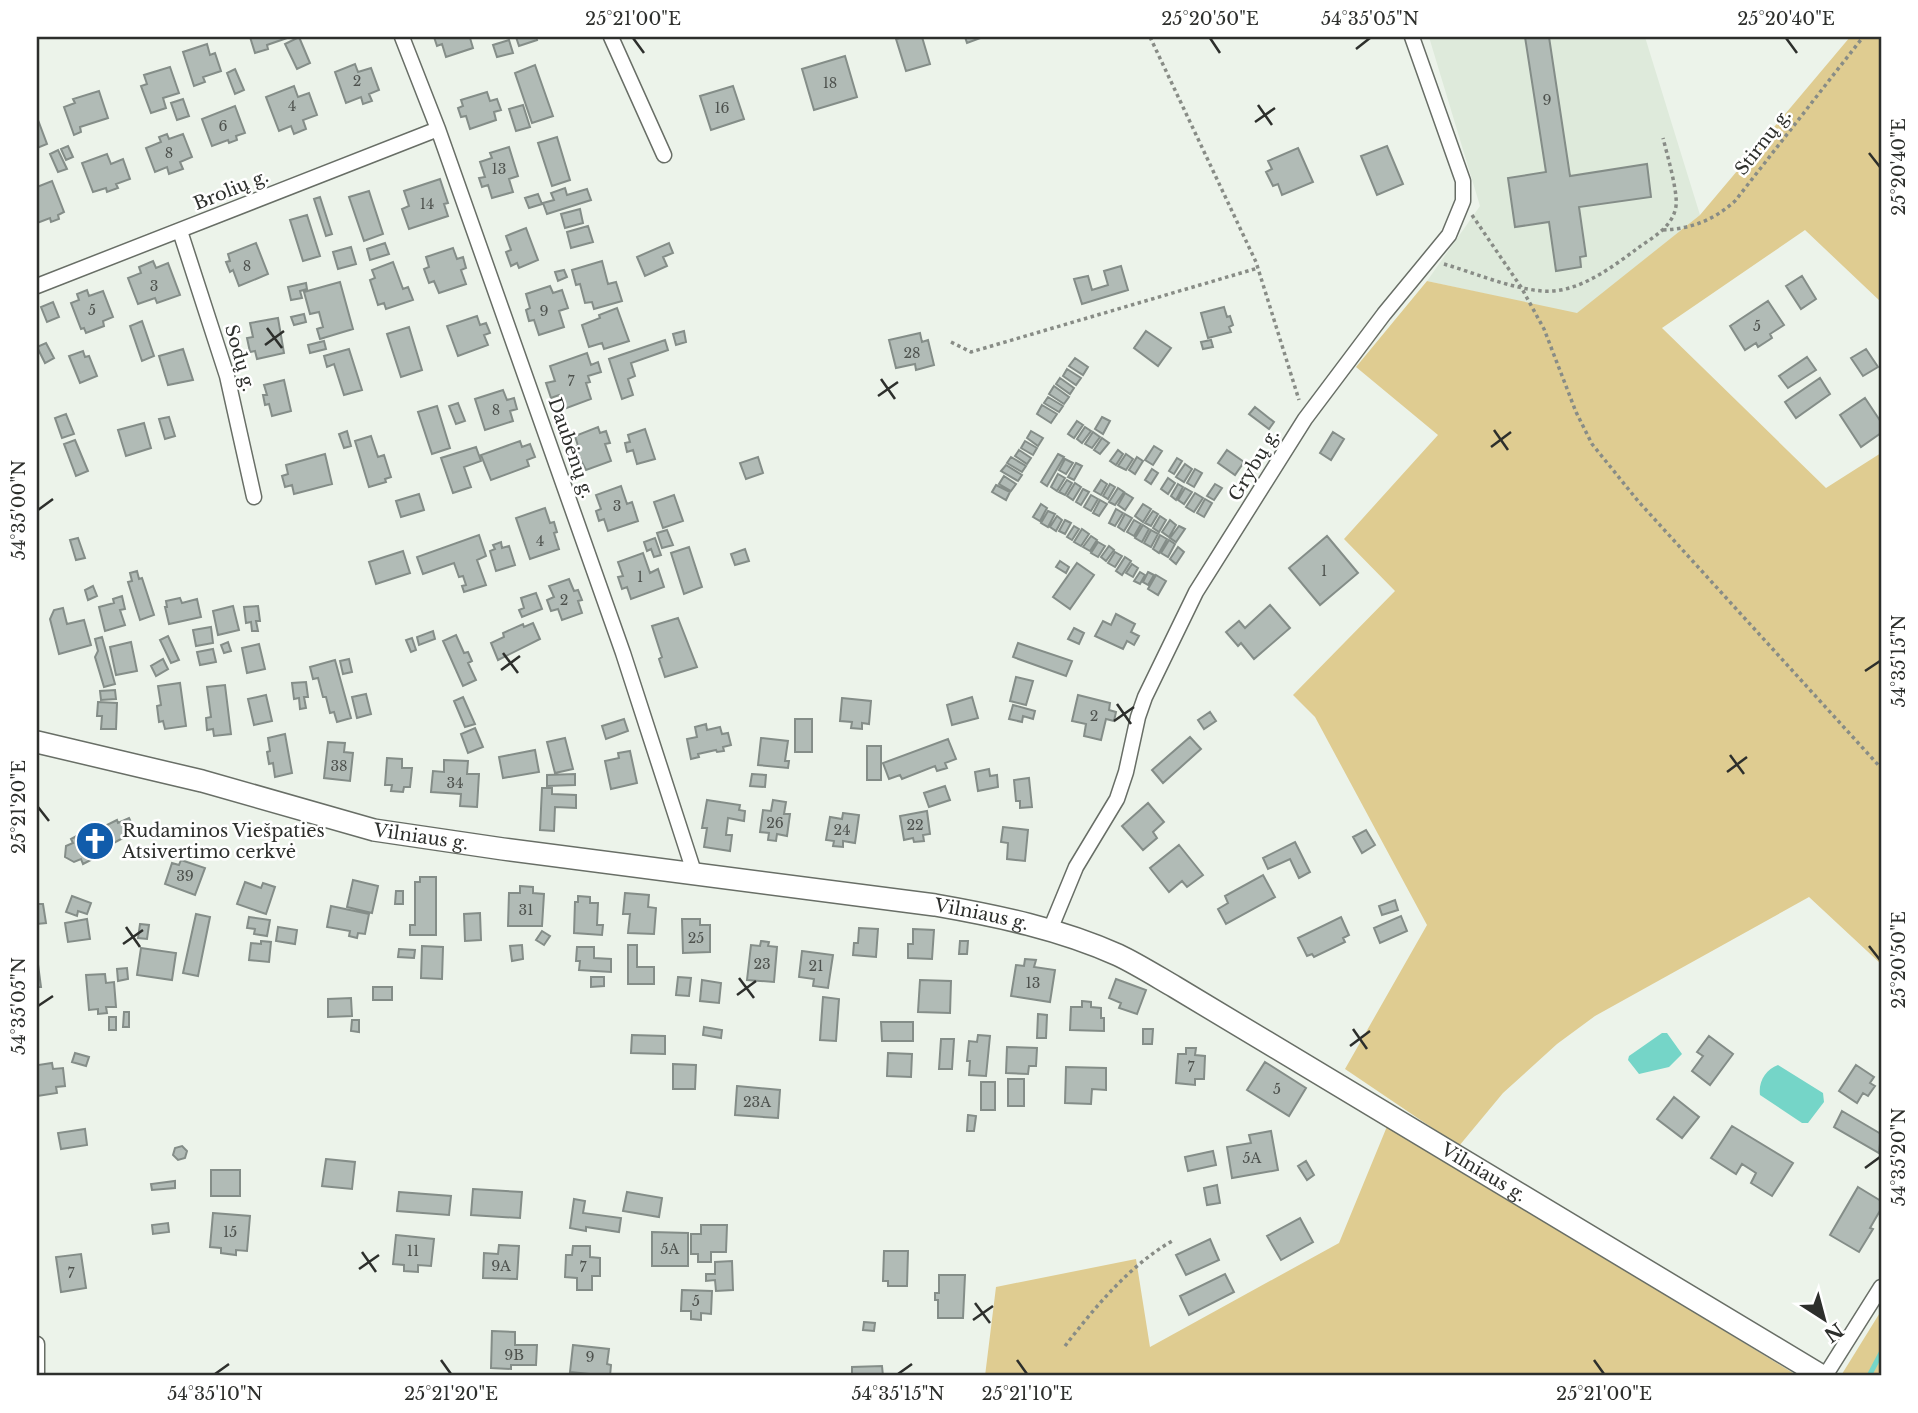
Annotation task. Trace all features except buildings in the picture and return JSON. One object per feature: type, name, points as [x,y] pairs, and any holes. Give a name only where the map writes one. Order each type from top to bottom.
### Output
[{"type":"main road","name":"Vilniaus g.","points":[[37,742],[201,781],[374,830],[935,905],[997,916],[1049,930],[1118,955],[1175,986],[1824,1376]]},
{"type":"street","name":"Daubėnų g.","points":[[402,37],[438,129],[623,653],[695,875]]},
{"type":"street","points":[[611,37],[664,155]]},
{"type":"street","name":"Grybų g.","points":[[1049,930],[1076,867],[1117,799],[1145,697],[1196,592],[1305,419],[1384,314],[1449,235],[1463,201],[1463,180],[1454,149],[1412,37]]},
{"type":"street","name":"Brolių g.","points":[[37,286],[438,129]]},
{"type":"street","name":"Sodų g.","points":[[180,231],[227,376],[254,498]]},
{"type":"street","points":[[1824,1376],[1881,1287]]},
{"type":"street","points":[[37,1344],[37,1376]]},
{"type":"path","points":[[1150,37],[1258,268],[1305,419]]},
{"type":"path","name":"Stirnų g.","points":[[1430,259],[1521,287],[1543,291],[1558,290],[1584,282],[1611,268],[1663,230],[1679,230],[1721,214],[1735,201],[1863,37]]},
{"type":"path","points":[[1663,138],[1677,204],[1672,219],[1663,230]]},
{"type":"path","points":[[1463,201],[1521,287],[1544,329],[1576,412],[1592,444],[1638,501],[1881,768]]},
{"type":"path","points":[[951,342],[971,352],[1258,268]]},
{"type":"path","points":[[1065,1346],[1092,1311],[1149,1254],[1172,1241]]},
{"type":"shaded area","points":[[1429,37],[1645,37],[1700,215],[1577,314],[1427,281],[1480,206]]},
{"type":"shaded area","points":[[1850,37],[1881,37],[1881,302],[1805,230],[1662,328],[1826,488],[1881,453],[1881,964],[1809,897],[1595,1016],[1557,1044],[1503,1093],[1459,1146],[1345,1069],[1427,925],[1315,717],[1293,695],[1395,591],[1344,539],[1438,435],[1356,367],[1427,281],[1577,313],[1700,215]]},
{"type":"shaded area","points":[[1388,1124],[1798,1376],[985,1376],[996,1287],[1136,1259],[1150,1347],[1339,1243]]},
{"type":"shaded area","points":[[1881,1311],[1881,1376],[1845,1376],[1842,1374]]},
{"type":"water","points":[[1662,1033],[1667,1033],[1682,1054],[1669,1067],[1639,1074],[1628,1060],[1629,1056]]},
{"type":"water","points":[[1778,1065],[1823,1093],[1824,1102],[1808,1123],[1802,1123],[1760,1095],[1760,1085],[1764,1077]]},
{"type":"waterway","points":[[1869,1376],[1881,1353]]},
{"type":"place","name":"Rudaminos Viešpaties Atsivertimo cerkvė","points":[[95,841]]}]
